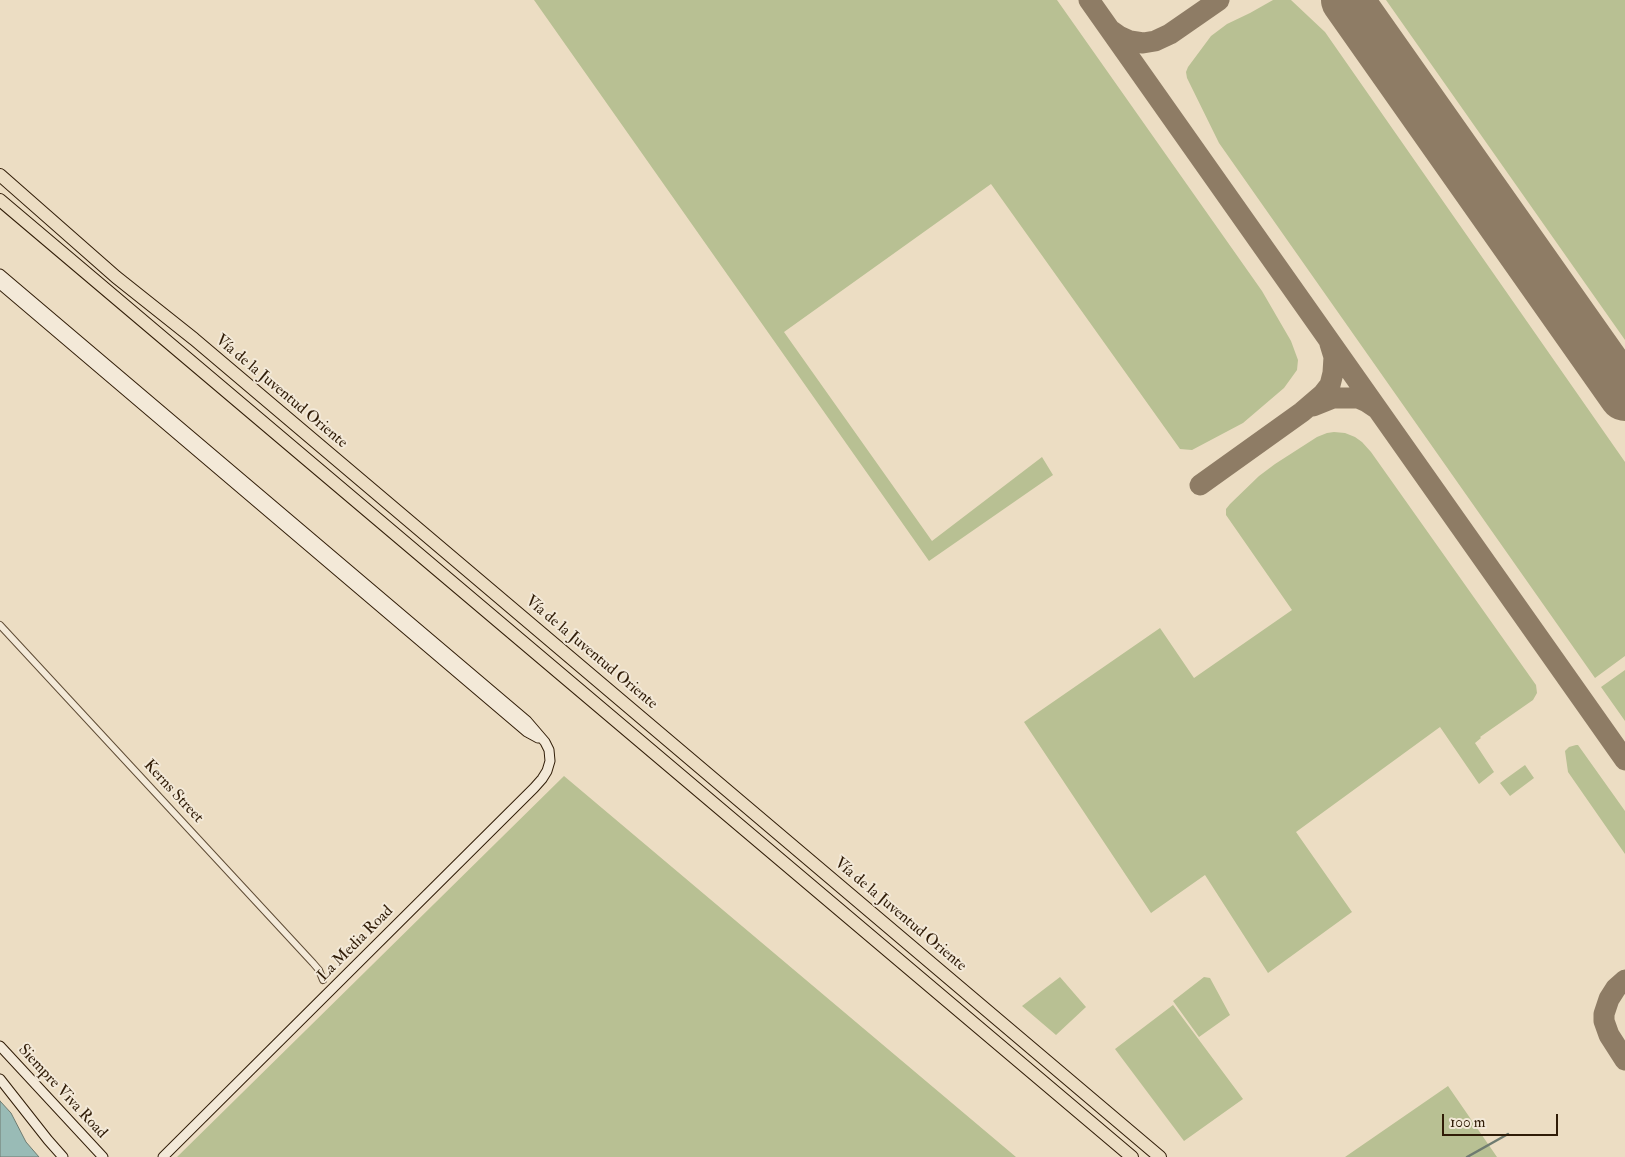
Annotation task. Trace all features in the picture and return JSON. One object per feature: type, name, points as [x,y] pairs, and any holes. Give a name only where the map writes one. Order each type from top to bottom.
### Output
[{"type":"highway","name":"Vía de la Juventud Oriente","points":[[0,175],[116,277],[194,339],[1160,1157]]},
{"type":"highway","points":[[0,200],[1130,1155]]},
{"type":"highway","points":[[50,242],[75,257],[78,250],[61,228]]},
{"type":"highway","points":[[106,290],[103,283],[84,267],[85,261],[92,260],[116,277]]},
{"type":"main road","points":[[0,274],[527,721],[545,742]]},
{"type":"main road","points":[[0,284],[527,732],[545,742]]},
{"type":"main road","name":"La Media Road","points":[[164,1157],[534,788],[542,779],[550,761],[549,750],[545,742]]},
{"type":"main road","name":"Siempre Viva Road","points":[[0,1046],[103,1157]]},
{"type":"main road","points":[[0,1078],[63,1157]]},
{"type":"street","name":"Kerns Street","points":[[0,625],[319,970],[323,980]]},
{"type":"green space","points":[[534,0],[1057,0],[1262,291],[1291,341],[1298,360],[1297,370],[1284,388],[1243,423],[1192,450],[1180,449],[991,184],[784,332],[932,541],[1042,457],[1053,475],[929,561]]},
{"type":"green space","points":[[1273,0],[1291,0],[1325,32],[1625,462],[1625,656],[1595,678],[1219,143],[1187,78],[1186,72],[1188,67],[1211,36],[1227,24]]},
{"type":"green space","points":[[1386,0],[1625,0],[1625,340]]},
{"type":"green space","points":[[1334,432],[1345,433],[1355,437],[1371,452],[1536,685],[1537,693],[1533,700],[1480,737],[1475,743],[1494,772],[1479,784],[1440,727],[1296,832],[1352,912],[1268,973],[1205,875],[1151,913],[1024,722],[1160,628],[1194,678],[1292,610],[1226,515],[1226,509],[1259,476],[1275,464],[1317,437]]},
{"type":"green space","points":[[1625,670],[1625,721],[1601,687]]},
{"type":"green space","points":[[1578,745],[1625,811],[1625,854],[1568,772],[1565,751],[1569,747]]},
{"type":"green space","points":[[1525,765],[1534,778],[1510,796],[1500,783]]},
{"type":"green space","points":[[564,776],[1016,1157],[177,1157]]},
{"type":"green space","points":[[1060,977],[1086,1007],[1056,1035],[1022,1006]]},
{"type":"green space","points":[[1204,977],[1210,978],[1230,1015],[1199,1037],[1173,1001]]},
{"type":"green space","points":[[1173,1005],[1243,1099],[1184,1141],[1115,1049]]},
{"type":"green space","points":[[1448,1086],[1497,1157],[1345,1157]]},
{"type":"water","points":[[0,1101],[11,1113],[26,1142],[39,1157],[0,1157]]},
{"type":"waterway","points":[[1467,1157],[1508,1134]]},
{"type":"taxiway","points":[[1089,0],[1625,760]]},
{"type":"taxiway","points":[[1112,31],[1130,41],[1143,43],[1155,41],[1170,34],[1219,0]]},
{"type":"taxiway","points":[[1200,485],[1302,412],[1323,394],[1330,385],[1333,373],[1334,357],[1330,344]]},
{"type":"taxiway","points":[[1313,406],[1333,398],[1358,398],[1376,408]]},
{"type":"taxiway","points":[[1625,980],[1616,988],[1609,999],[1604,1014],[1604,1021],[1609,1035],[1625,1060]]},
{"type":"runway","points":[[1347,0],[1625,395]]}]
